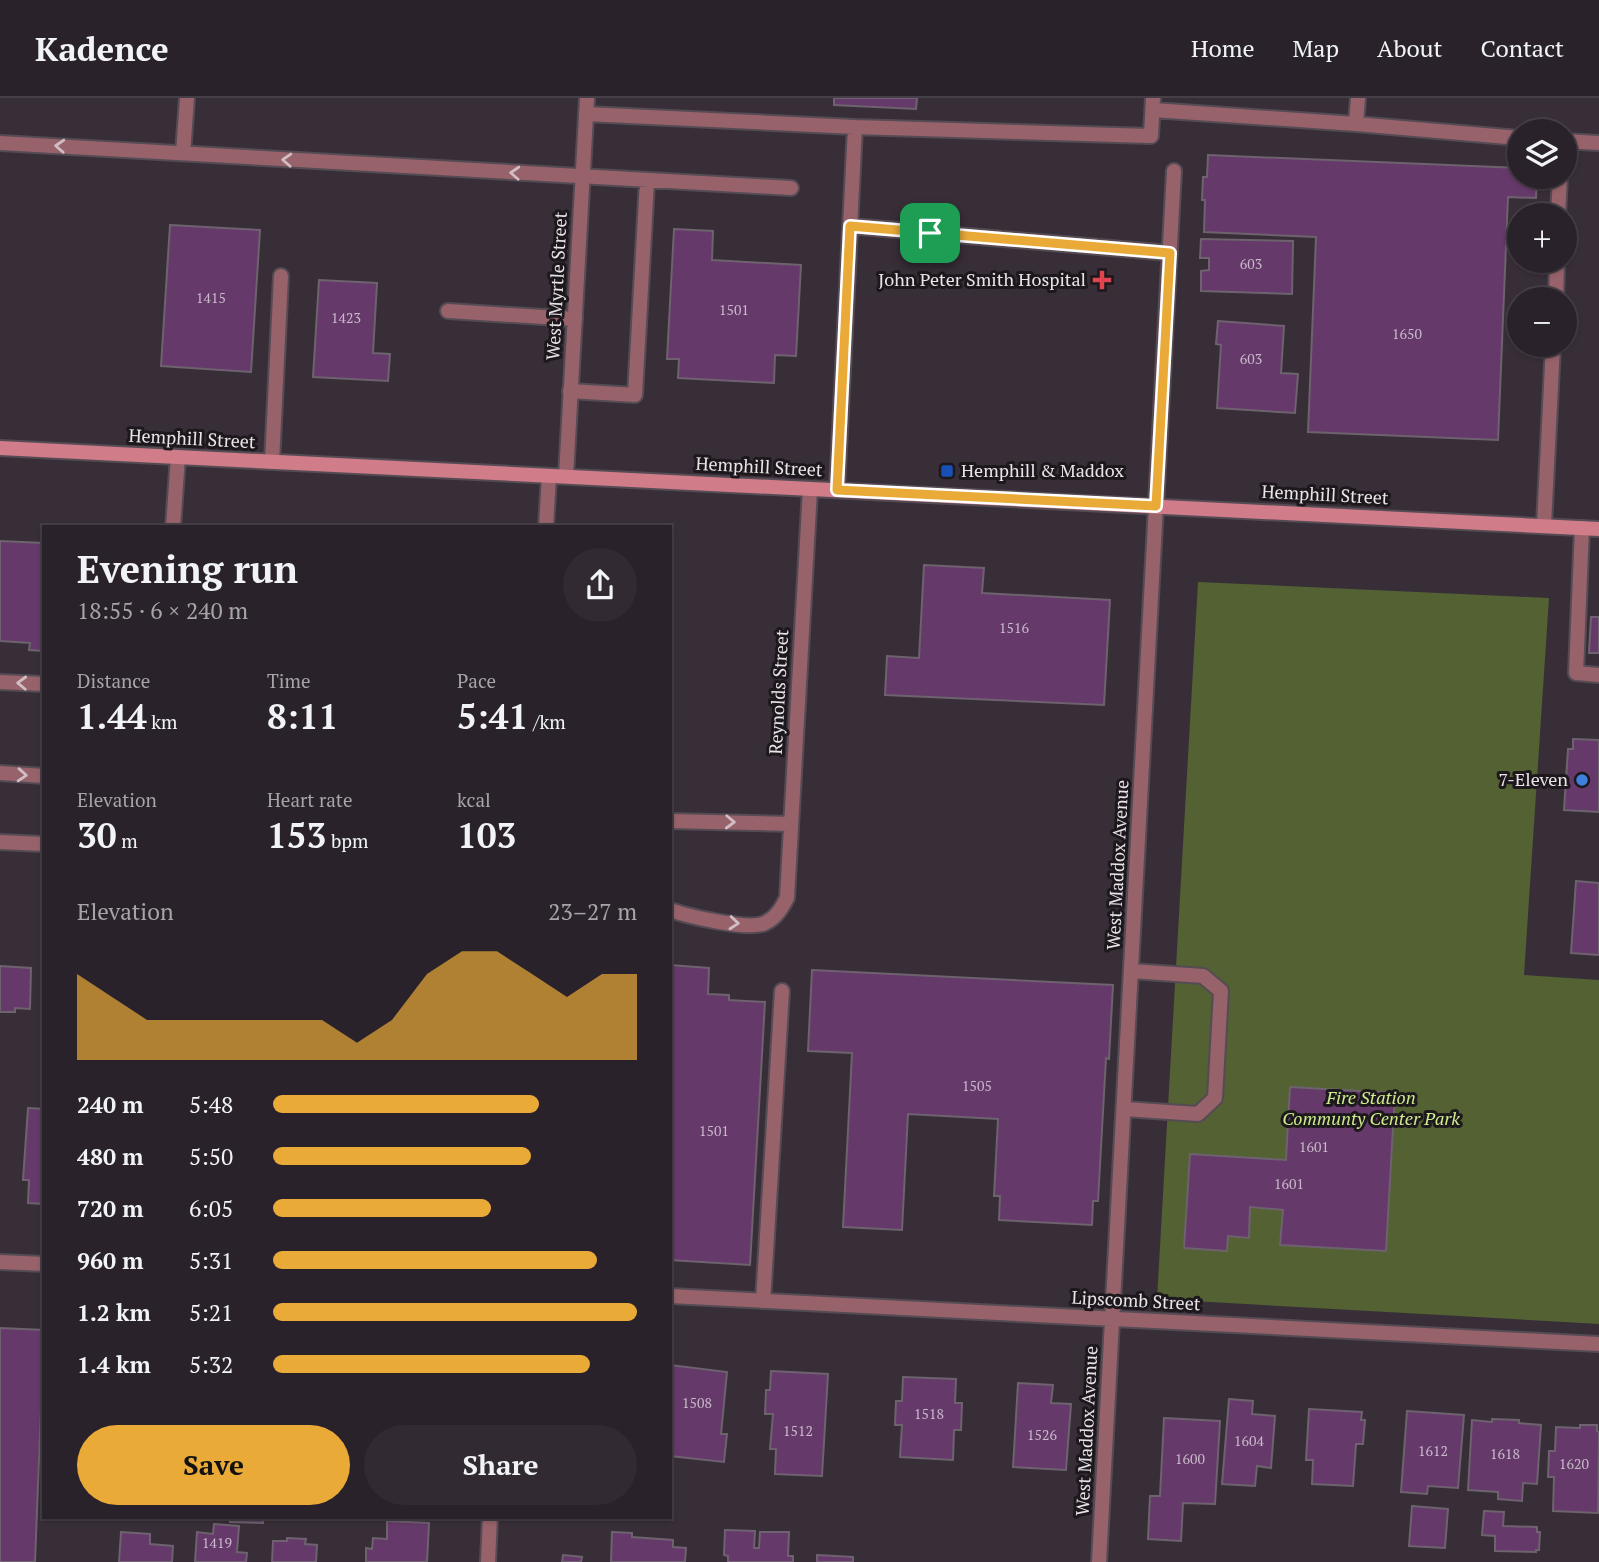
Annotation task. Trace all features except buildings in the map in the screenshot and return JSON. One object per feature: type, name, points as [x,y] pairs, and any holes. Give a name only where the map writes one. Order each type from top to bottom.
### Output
[{"type":"main road","name":"Hemphill Street","points":[[0,448],[1599,528]]},
{"type":"street","points":[[183,153],[187,98]]},
{"type":"street","name":"West Myrtle Street","points":[[566,476],[587,98]]},
{"type":"street","points":[[1356,124],[1358,98]]},
{"type":"street","points":[[586,114],[855,127],[1151,136],[1153,104],[1507,137]]},
{"type":"street","points":[[837,490],[855,127]]},
{"type":"street","points":[[1577,142],[1599,143]]},
{"type":"street","points":[[0,143],[791,188]]},
{"type":"street","name":"West Maddox Avenue","points":[[1099,1562],[1174,171]]},
{"type":"street","points":[[570,391],[635,395],[647,181]]},
{"type":"street","points":[[850,226],[1170,253]]},
{"type":"street","points":[[272,462],[281,276]]},
{"type":"street","points":[[448,311],[575,319]]},
{"type":"street","points":[[1544,525],[1552,357]]},
{"type":"street","points":[[173,525],[178,457]]},
{"type":"street","points":[[546,525],[549,475]]},
{"type":"street","name":"Reynolds Street","points":[[672,911],[702,920],[762,925],[777,915],[787,898],[810,489]]},
{"type":"street","points":[[1582,528],[1576,673],[1599,675]]},
{"type":"street","points":[[0,682],[42,684]]},
{"type":"street","points":[[0,773],[42,776]]},
{"type":"street","points":[[672,821],[791,824]]},
{"type":"street","points":[[0,842],[42,844]]},
{"type":"street","points":[[1124,1109],[1198,1114],[1215,1098],[1221,991],[1203,976],[1131,971]]},
{"type":"street","points":[[764,1301],[782,991]]},
{"type":"street","points":[[0,1262],[42,1264]]},
{"type":"street","name":"Lipscomb Street","points":[[672,1296],[1599,1344]]},
{"type":"street","points":[[488,1562],[490,1519]]},
{"type":"green space","name":"Fire Station Communty Center Park","points":[[1198,582],[1549,598],[1524,975],[1599,980],[1599,1324],[1157,1299]]},
{"type":"place","name":"John Peter Smith Hospital","points":[[1102,280]]},
{"type":"place","name":"Hemphill & Maddox","points":[[947,471]]},
{"type":"place","name":"7-Eleven","points":[[1582,780]]},
{"type":"route","points":[[850,226],[930,233],[1170,253],[1156,506],[837,490],[850,226]]}]
